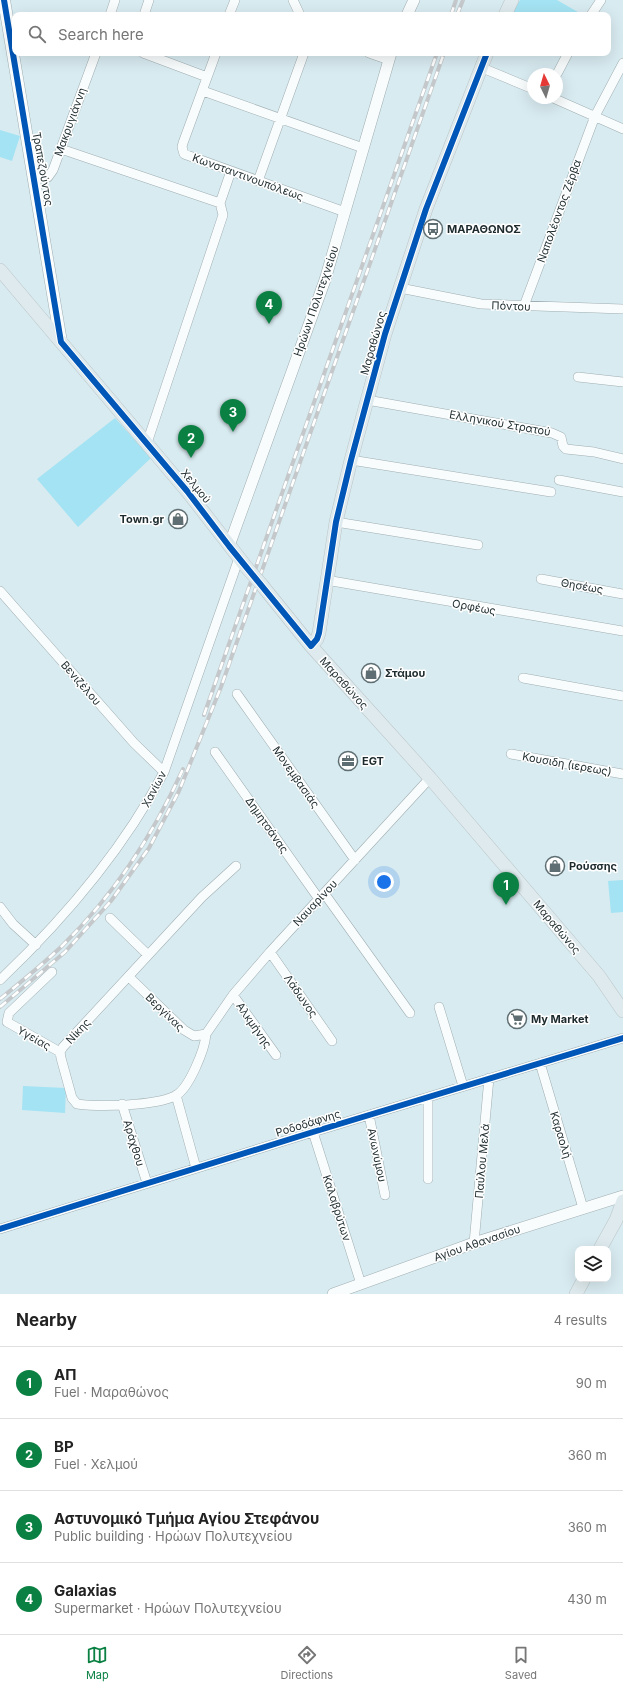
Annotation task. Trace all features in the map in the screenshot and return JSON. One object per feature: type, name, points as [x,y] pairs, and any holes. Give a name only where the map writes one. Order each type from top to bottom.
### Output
[{"type":"main road","name":"Τραπεζούντος","points":[[4,0],[12,48]]},
{"type":"main road","points":[[506,12],[512,0]]},
{"type":"main road","name":"Τραπεζούντος","points":[[13,56],[61,342]]},
{"type":"main road","name":"Μαραθώνος","points":[[486,56],[426,209],[400,288],[350,460],[336,522],[319,633],[317,639],[311,646],[430,778],[599,976],[623,1011]]},
{"type":"main road","name":"Χελμού","points":[[0,270],[187,490],[229,546],[311,646]]},
{"type":"main road","points":[[602,1246],[616,1220],[623,1201]]},
{"type":"main road","points":[[576,1294],[582,1282]]},
{"type":"street","points":[[111,12],[115,0]]},
{"type":"street","points":[[145,12],[149,0]]},
{"type":"street","points":[[230,12],[235,0]]},
{"type":"street","points":[[293,0],[299,12]]},
{"type":"street","points":[[408,12],[414,0]]},
{"type":"street","points":[[593,12],[601,0]]},
{"type":"street","name":"Μακρυγιάννη","points":[[34,179],[48,177],[61,149],[95,56]]},
{"type":"street","points":[[151,56],[208,77]]},
{"type":"street","name":"Κωνσταντινουπόλεως","points":[[215,56],[183,143],[182,152],[345,212]]},
{"type":"street","points":[[258,181],[303,56]]},
{"type":"street","name":"Ηρώων Πολυτεχνείου","points":[[229,546],[325,280],[390,56]]},
{"type":"street","points":[[560,68],[566,56]]},
{"type":"street","name":"Ναπολέοντος Ζέρβα","points":[[524,306],[595,116],[623,63]]},
{"type":"street","points":[[480,67],[527,87]]},
{"type":"street","points":[[203,91],[363,148]]},
{"type":"street","points":[[563,102],[623,129]]},
{"type":"street","points":[[61,149],[220,203]]},
{"type":"street","points":[[147,443],[223,215],[220,203],[231,171]]},
{"type":"street","name":"Πόντου","points":[[400,288],[481,304],[623,309]]},
{"type":"street","points":[[578,377],[623,382]]},
{"type":"street","name":"Ελληνικού Στρατού","points":[[367,400],[552,433],[561,438],[563,446],[566,449],[594,452],[623,459]]},
{"type":"street","points":[[350,460],[551,492]]},
{"type":"street","points":[[559,480],[623,492]]},
{"type":"street","points":[[336,522],[478,545]]},
{"type":"street","name":"Χανίων","points":[[0,980],[36,945],[89,884],[120,845],[151,797],[164,772],[243,563]]},
{"type":"street","name":"Θησέως","points":[[540,579],[623,594]]},
{"type":"street","name":"Ορφέως","points":[[326,580],[623,631]]},
{"type":"street","name":"Βενιζέλου","points":[[0,591],[134,743],[164,772]]},
{"type":"street","points":[[523,678],[623,696]]},
{"type":"street","name":"Μονεμβασιάς","points":[[237,694],[354,860]]},
{"type":"street","name":"Δημητσάνας","points":[[215,752],[410,1013]]},
{"type":"street","name":"Κουσιδη (ιερεως)","points":[[510,754],[623,774]]},
{"type":"street","name":"Ναυαρίνου","points":[[206,1034],[233,995],[270,952],[430,778]]},
{"type":"street","name":"Νίκης","points":[[176,1095],[158,1101],[122,1104],[77,1104],[72,1098],[60,1052],[202,897],[236,866]]},
{"type":"street","points":[[0,907],[13,924],[36,945]]},
{"type":"street","points":[[110,918],[148,955]]},
{"type":"street","name":"Λάδωνος","points":[[270,952],[332,1041]]},
{"type":"street","name":"Υγείας","points":[[52,972],[9,1013],[7,1022],[60,1052]]},
{"type":"street","name":"Βεργίνας","points":[[129,977],[184,1030],[194,1036],[206,1034]]},
{"type":"street","name":"Αλκμήνης","points":[[233,995],[276,1055]]},
{"type":"street","points":[[439,1007],[463,1086]]},
{"type":"street","points":[[196,1168],[176,1095],[188,1082],[204,1048],[206,1034]]},
{"type":"street","name":"Ροδοδάφνης","points":[[0,1229],[623,1038]]},
{"type":"street","name":"Καραολή","points":[[540,1063],[583,1208]]},
{"type":"street","name":"Παύλου Μελά","points":[[474,1243],[489,1078]]},
{"type":"street","points":[[428,1097],[428,1179]]},
{"type":"street","name":"Αράχθου","points":[[122,1104],[147,1183]]},
{"type":"street","name":"Ανωνύμου","points":[[369,1115],[385,1195]]},
{"type":"street","name":"Καλαβρύτων","points":[[313,1132],[361,1284]]},
{"type":"street","name":"Αγίου Αθανασίου","points":[[333,1294],[474,1243],[623,1196]]},
{"type":"shaded area","points":[[520,0],[557,0],[578,12],[513,12]]},
{"type":"shaded area","points":[[0,130],[20,136],[12,161],[0,157]]},
{"type":"shaded area","points":[[115,418],[151,458],[78,527],[37,479]]},
{"type":"shaded area","points":[[623,880],[623,912],[611,913],[608,881]]},
{"type":"shaded area","points":[[23,1086],[66,1088],[65,1113],[22,1110]]},
{"type":"railway","points":[[452,12],[456,0]]},
{"type":"railway","points":[[458,12],[463,0]]},
{"type":"railway","points":[[204,715],[436,56]]},
{"type":"railway","points":[[0,1007],[65,952],[111,901],[149,848],[179,791],[221,687],[443,56]]},
{"type":"railway","points":[[0,999],[62,946],[99,906],[131,863],[145,841],[183,769]]},
{"type":"cycle path","points":[[4,0],[12,48]]},
{"type":"cycle path","points":[[13,56],[61,342],[187,491],[229,546],[311,646],[317,639],[319,633],[336,522],[385,334],[426,209],[486,56]]},
{"type":"cycle path","points":[[0,1229],[623,1038]]},
{"type":"place","name":"ΜΑΡΑΘΩΝΟΣ","points":[[433,229]]},
{"type":"place","name":"Galaxias","points":[[269,324]]},
{"type":"place","name":"Αστυνομικό Τμήμα Αγίου Στεφάνου","points":[[233,432]]},
{"type":"place","name":"BP","points":[[191,458]]},
{"type":"place","name":"Town.gr","points":[[178,519]]},
{"type":"place","name":"Στάμου","points":[[371,673]]},
{"type":"place","name":"EGT","points":[[348,761]]},
{"type":"place","name":"Ρούσσης","points":[[555,866]]},
{"type":"place","name":"ΑΠ","points":[[506,905]]},
{"type":"place","name":"My Market","points":[[517,1019]]}]
